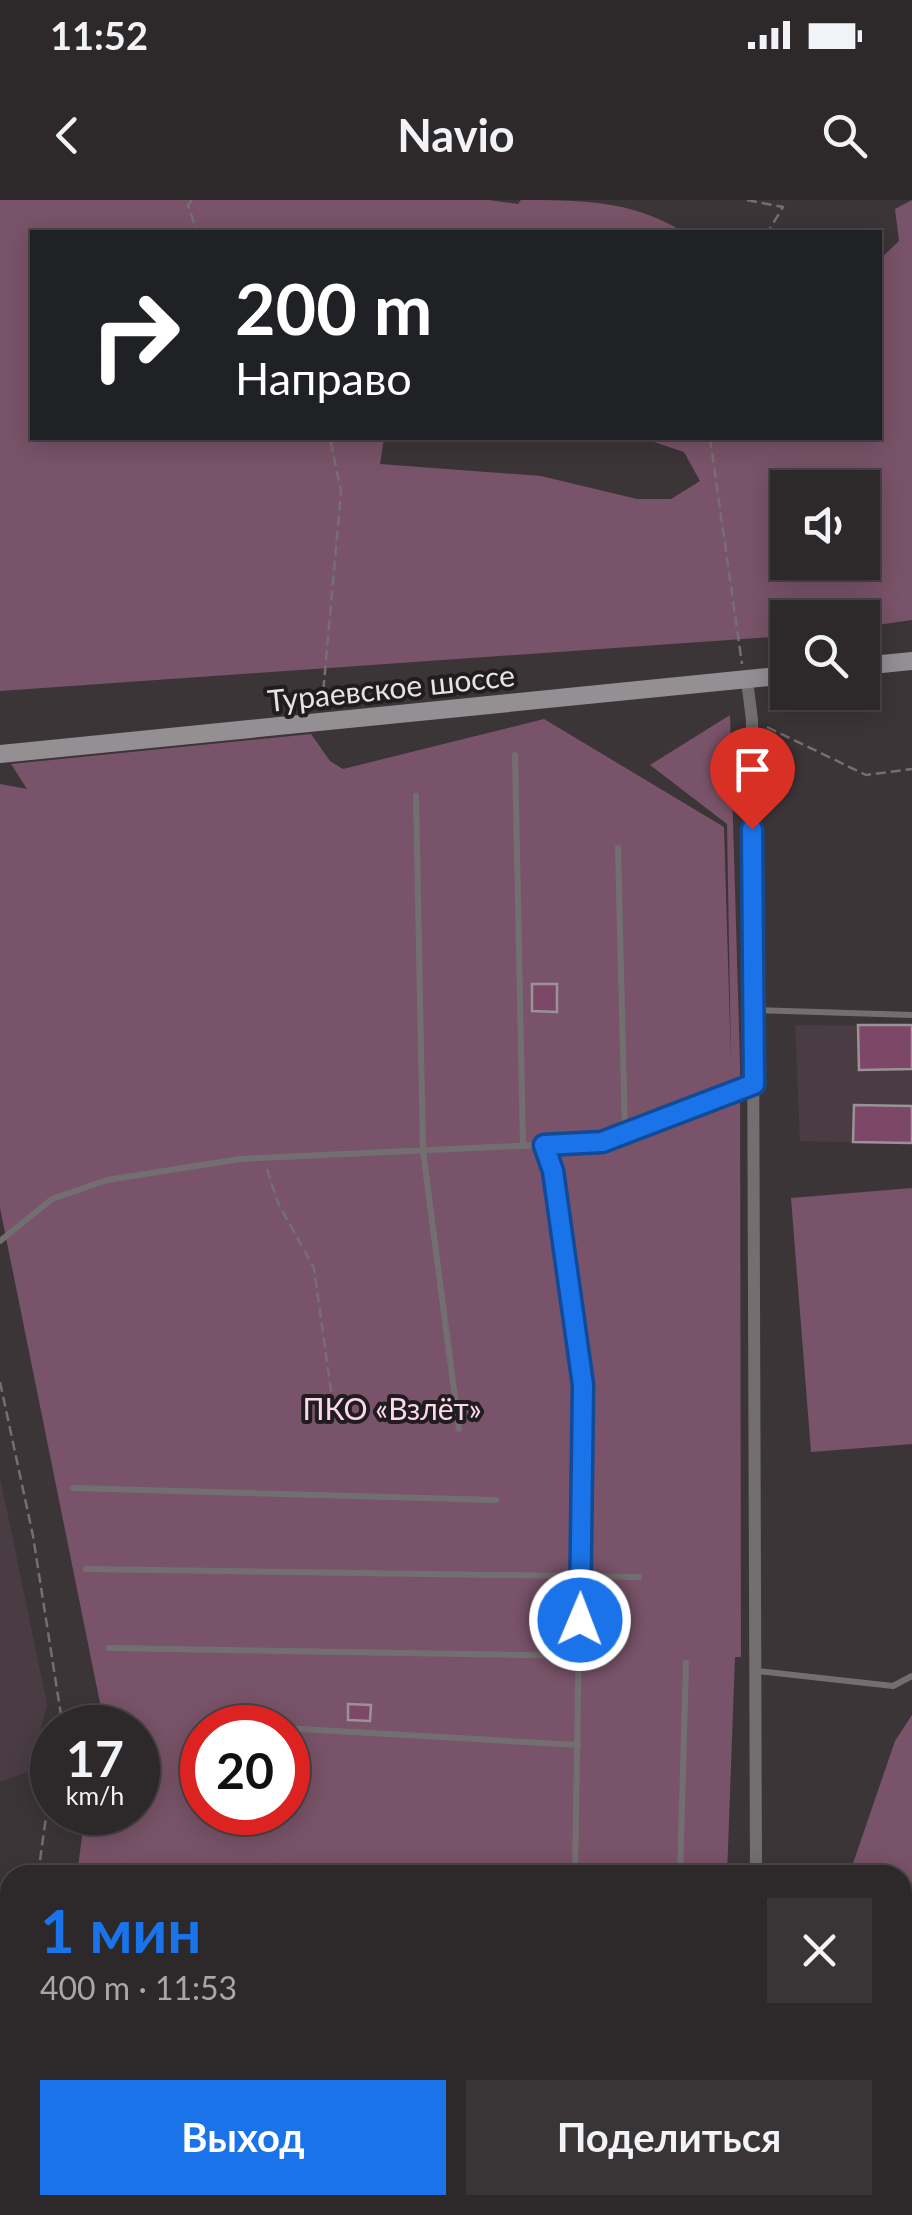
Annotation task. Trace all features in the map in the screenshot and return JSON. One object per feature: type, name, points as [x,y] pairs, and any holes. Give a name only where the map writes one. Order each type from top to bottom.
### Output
[{"type":"main road","points":[[880,664],[912,661]]},
{"type":"main road","name":"Тураевское шоссе","points":[[0,754],[770,677]]},
{"type":"street","points":[[748,680],[752,720],[756,1865]]},
{"type":"lane","points":[[514,756],[523,1146]]},
{"type":"lane","points":[[416,796],[422,1150],[459,1430]]},
{"type":"lane","points":[[618,848],[624,1133]]},
{"type":"lane","points":[[753,1010],[912,1014]]},
{"type":"lane","points":[[0,1241],[52,1199],[107,1180],[264,1158],[602,1142],[754,1084]]},
{"type":"lane","points":[[544,1145],[553,1171],[583,1385],[575,1865]]},
{"type":"lane","points":[[74,1488],[496,1500]]},
{"type":"lane","points":[[86,1570],[639,1577]]},
{"type":"lane","points":[[110,1648],[580,1656]]},
{"type":"lane","points":[[680,1865],[686,1663]]},
{"type":"lane","points":[[755,1671],[893,1686],[912,1676]]},
{"type":"lane","points":[[310,1730],[578,1745]]},
{"type":"path","points":[[192,200],[188,206],[196,230]]},
{"type":"path","points":[[747,200],[783,207],[769,230]]},
{"type":"path","points":[[320,722],[340,492],[330,440]]},
{"type":"path","points":[[710,440],[739,655],[748,680]]},
{"type":"path","points":[[752,720],[866,775],[912,769]]},
{"type":"path","points":[[264,1158],[278,1203],[314,1268],[335,1420]]},
{"type":"path","points":[[0,1385],[36,1554],[59,1705]]},
{"type":"path","points":[[39,1865],[44,1835]]},
{"type":"shaded area","points":[[795,1025],[912,1026],[912,1144],[800,1141]]},
{"type":"shaded area","points":[[0,1477],[47,1704],[30,1705],[30,1771],[0,1782]]},
{"type":"green space","points":[[0,200],[489,200],[518,204],[521,200],[564,200],[625,208],[664,221],[680,230],[30,230],[30,440],[384,440],[380,464],[541,476],[637,499],[671,499],[700,481],[684,452],[648,440],[882,440],[882,257],[899,241],[895,209],[912,200],[912,620],[880,625],[880,600],[770,600],[770,637],[0,691]]},
{"type":"green space","name":"ПКО «Взлёт»","points":[[730,715],[740,1063],[741,1657],[735,1657],[727,1865],[78,1865],[82,1835],[160,1835],[160,1705],[100,1705],[0,1208],[0,784],[27,789],[11,764],[311,734],[330,761],[343,769],[544,719],[724,827],[731,1063],[727,824],[650,765]]},
{"type":"green space","points":[[912,1188],[912,1444],[811,1452],[791,1198]]},
{"type":"green space","points":[[912,1715],[912,1865],[852,1865],[895,1741]]},
{"type":"building","points":[[532,984],[557,984],[557,1012],[532,1011]]},
{"type":"building","points":[[858,1025],[912,1025],[912,1069],[859,1070]]},
{"type":"building","points":[[854,1105],[912,1106],[912,1143],[853,1142]]},
{"type":"building","points":[[604,1592],[618,1592],[618,1610],[604,1610]]},
{"type":"building","points":[[348,1704],[371,1705],[370,1721],[348,1720]]},
{"type":"route","points":[[580,1620],[583,1385],[553,1171],[544,1145],[602,1142],[754,1084],[752,829]]}]
